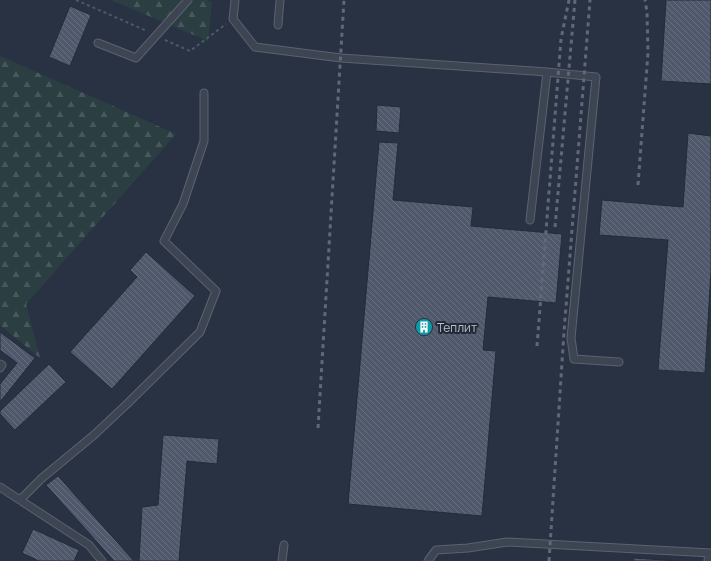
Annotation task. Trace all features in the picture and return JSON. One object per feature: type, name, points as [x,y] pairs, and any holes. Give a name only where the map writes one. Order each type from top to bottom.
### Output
[{"type":"lane","points":[[98,43],[136,58],[188,0]]},
{"type":"lane","points":[[235,0],[233,19],[255,47],[341,58],[547,72],[596,77],[571,338],[574,359],[619,362]]},
{"type":"lane","points":[[278,25],[280,0]]},
{"type":"lane","points":[[530,220],[547,72]]},
{"type":"lane","points":[[20,500],[42,478],[94,435],[200,332],[216,291],[164,241],[183,204],[204,141],[204,93]]},
{"type":"lane","points":[[0,364],[2,365],[0,368]]},
{"type":"lane","points":[[0,487],[89,545],[102,561]]},
{"type":"lane","points":[[428,561],[436,550],[468,548],[507,542],[710,553],[708,561]]},
{"type":"lane","points":[[282,561],[284,545]]},
{"type":"green space","points":[[111,0],[207,0],[212,2],[208,41]]},
{"type":"green space","points":[[0,56],[176,134],[26,304],[40,358],[0,325]]},
{"type":"building","points":[[666,0],[711,0],[711,84],[661,81]]},
{"type":"building","points":[[70,6],[91,15],[70,66],[49,57]]},
{"type":"building","points":[[377,105],[401,107],[399,133],[376,131]]},
{"type":"building","points":[[688,133],[711,136],[711,271],[705,373],[658,370],[668,240],[599,235],[602,200],[683,207]]},
{"type":"building","name":"Теплит","points":[[379,142],[398,143],[393,200],[473,207],[471,226],[562,234],[556,303],[488,297],[483,350],[496,351],[482,516],[348,504]]},
{"type":"building","points":[[146,252],[195,296],[112,389],[70,352],[137,277],[130,270]]},
{"type":"building","points":[[0,332],[35,358],[0,402],[0,384],[17,363],[0,350]]},
{"type":"building","points":[[49,364],[66,382],[15,430],[0,414],[0,411]]},
{"type":"building","points":[[163,435],[219,439],[217,464],[187,461],[179,561],[139,561],[142,507],[158,505]]},
{"type":"building","points":[[58,476],[134,561],[114,561],[46,485]]},
{"type":"building","points":[[33,529],[79,550],[74,561],[39,561],[22,553]]},
{"type":"building","points":[[634,558],[678,561],[633,561]]},
{"type":"railway","points":[[318,428],[344,0]]},
{"type":"railway","points":[[537,346],[561,39],[569,0]]},
{"type":"railway","points":[[555,227],[575,0]]},
{"type":"railway","points":[[549,561],[564,332],[590,0]]},
{"type":"railway","points":[[638,185],[648,53],[647,12],[645,0]]},
{"type":"place","name":"Теплит","points":[[424,327]]}]
